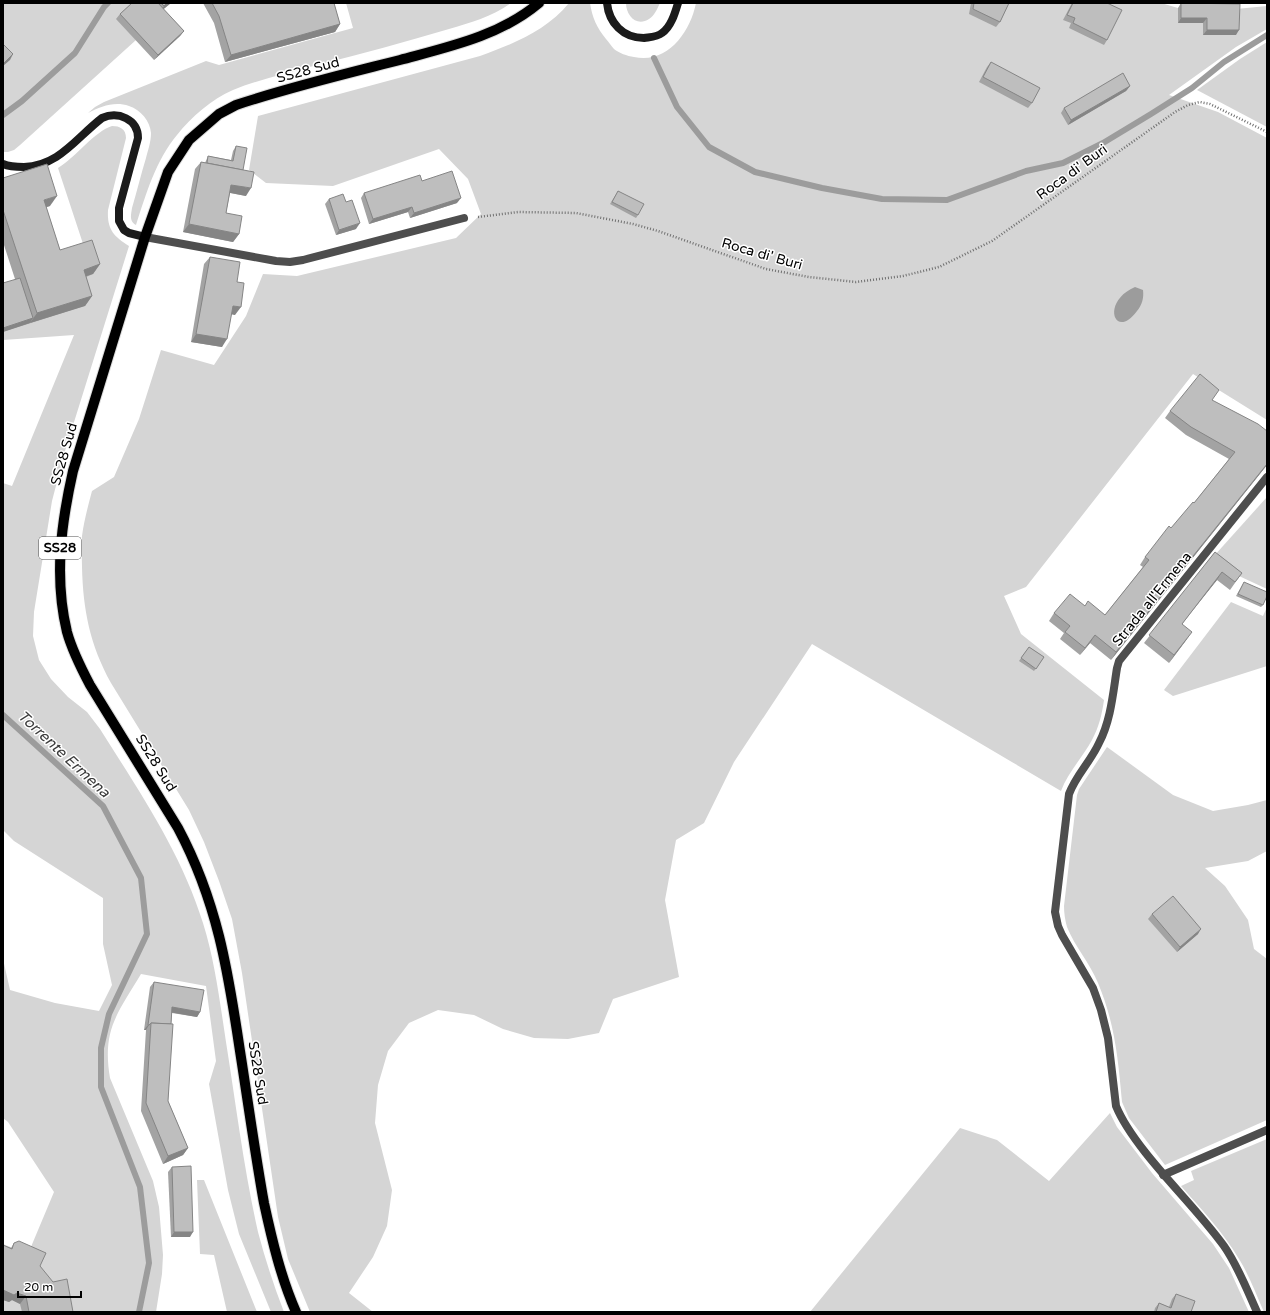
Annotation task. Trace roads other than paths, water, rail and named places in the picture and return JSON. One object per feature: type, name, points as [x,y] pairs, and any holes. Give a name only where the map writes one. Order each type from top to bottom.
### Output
[{"type":"main road","name":"SS28 Sud","points":[[296,1312],[283,1278],[269,1230],[231,988],[222,942],[210,900],[191,851],[81,668],[67,632],[63,608],[60,562],[65,506],[71,478],[145,236],[168,172],[189,140],[219,114],[236,105],[468,41],[509,24],[539,3]]},
{"type":"street","points":[[607,3],[608,12],[614,25],[625,34],[638,38],[651,37],[662,33],[674,15],[678,3]]},
{"type":"street","points":[[3,164],[14,167],[30,167],[47,163],[61,155],[102,118],[115,115],[123,116],[135,125],[138,132],[138,138],[119,208],[119,220],[124,230],[129,233],[264,259],[290,262],[304,260],[464,218]]},
{"type":"street","name":"Strada all'Ermena","points":[[1257,1312],[1240,1274],[1223,1246],[1163,1175],[1126,1127],[1120,1116],[1114,1096],[1108,1038],[1097,1000],[1093,988],[1062,935],[1056,920],[1056,904],[1067,802],[1072,787],[1095,752],[1105,731],[1117,668],[1122,657],[1267,477]]},
{"type":"street","points":[[1163,1175],[1267,1130]]},
{"type":"waterway","name":"Torrente Ermena","points":[[3,115],[22,101],[75,53],[108,3]]},
{"type":"waterway","points":[[654,58],[677,107],[709,147],[755,172],[822,188],[882,199],[947,200],[1026,171],[1063,163],[1103,143],[1192,88],[1224,62],[1267,35]]},
{"type":"waterway","name":"Torrente Ermena","points":[[3,715],[103,806],[141,878],[147,934],[109,1014],[101,1048],[101,1087],[140,1187],[149,1263],[139,1312]]}]
